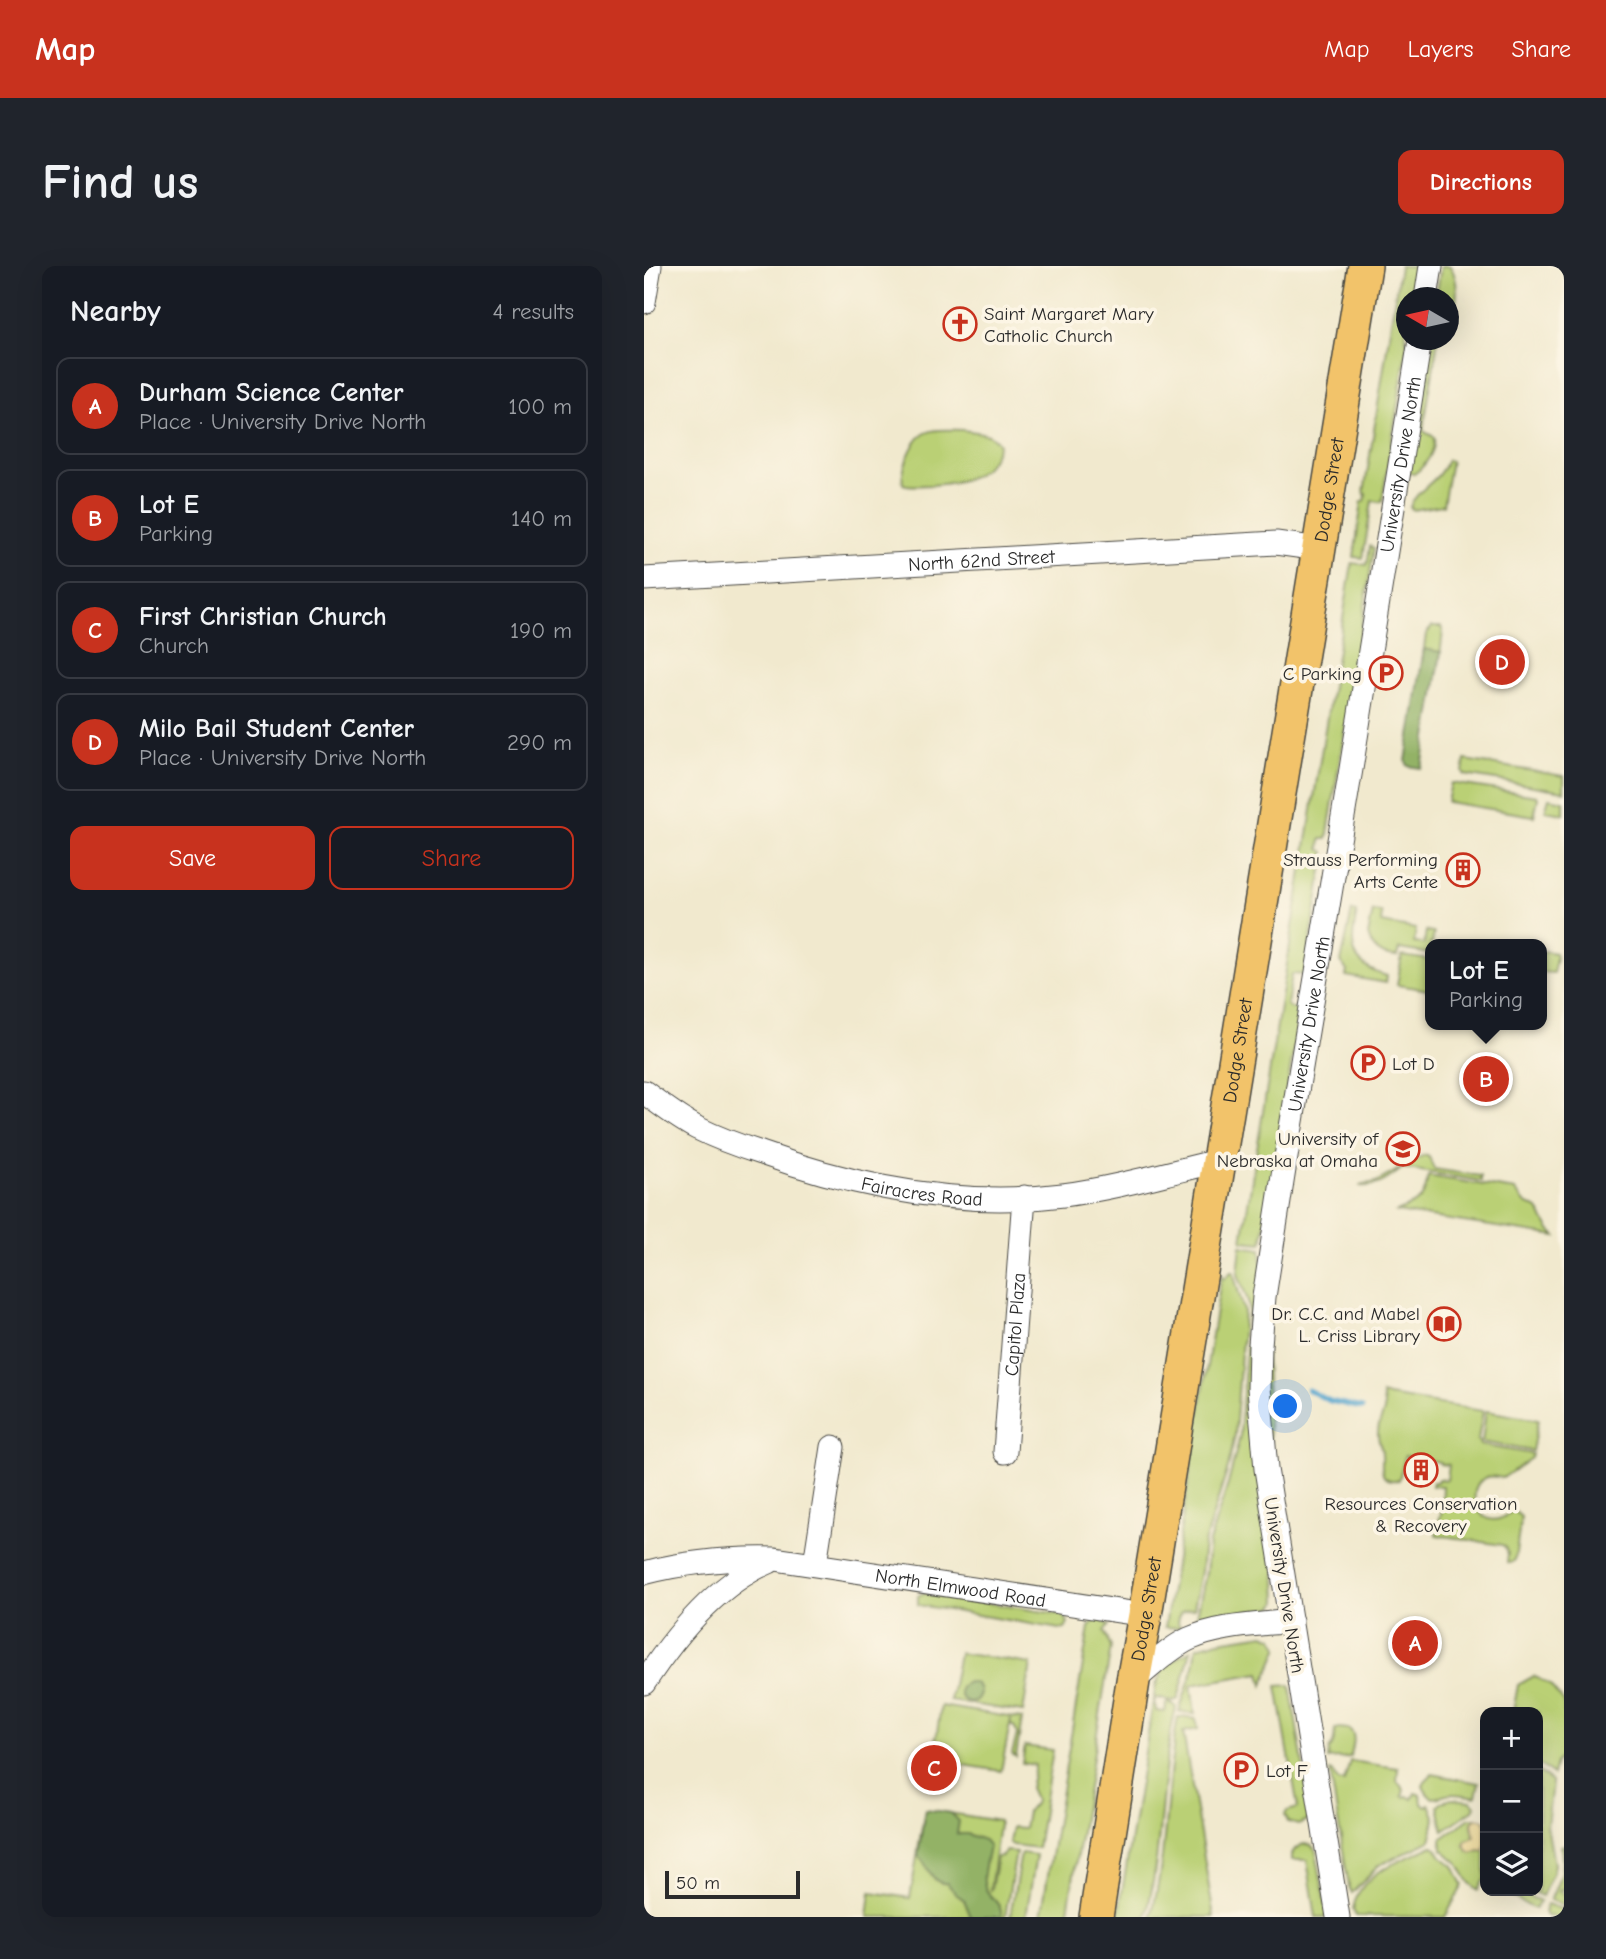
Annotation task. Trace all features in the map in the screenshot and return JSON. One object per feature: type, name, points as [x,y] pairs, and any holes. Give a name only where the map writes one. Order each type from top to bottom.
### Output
[{"type":"highway","name":"Dodge Street","points":[[1096,1917],[1365,266]]},
{"type":"street","points":[[644,302],[650,266]]},
{"type":"street","points":[[1428,287],[1431,266]]},
{"type":"street","name":"University Drive North","points":[[1338,1917],[1266,1469],[1259,1388],[1262,1318],[1418,350]]},
{"type":"street","name":"North 62nd Street","points":[[644,579],[1276,543],[1319,549]]},
{"type":"street","name":"Fairacres Road","points":[[644,1092],[696,1127],[793,1165],[878,1186],[930,1193],[978,1198],[1061,1195],[1100,1189],[1218,1161]]},
{"type":"street","name":"Capitol Plaza","points":[[1006,1452],[1024,1197]]},
{"type":"street","points":[[815,1564],[833,1447]]},
{"type":"street","name":"North Elmwood Road","points":[[644,1573],[740,1558],[775,1559],[1146,1615]]},
{"type":"street","points":[[644,1682],[672,1644],[733,1581],[775,1559]]},
{"type":"street","points":[[1133,1681],[1175,1647],[1200,1635],[1243,1626],[1291,1621]]},
{"type":"green space","points":[[1400,266],[1420,266],[1417,287],[1397,287]]},
{"type":"green space","points":[[1441,266],[1450,266],[1457,287],[1438,287]]},
{"type":"green space","points":[[1396,291],[1396,350],[1406,350],[1382,502],[1372,501],[1363,558],[1354,557],[1362,501],[1365,501],[1364,493]]},
{"type":"green space","points":[[1427,350],[1436,350],[1423,431],[1434,437],[1433,447],[1422,467],[1414,474],[1409,472]]},
{"type":"green space","points":[[963,430],[988,435],[999,444],[995,455],[982,471],[954,482],[917,486],[903,484],[903,472],[908,457],[915,443],[924,434]]},
{"type":"green space","points":[[1447,460],[1451,461],[1443,505],[1413,510],[1410,507],[1413,500],[1439,474]]},
{"type":"green space","points":[[1370,546],[1374,549],[1327,839],[1321,839],[1320,849],[1325,852],[1305,975],[1292,974],[1287,1005],[1300,1009],[1262,1243],[1242,1241],[1352,563],[1367,565]]},
{"type":"green space","points":[[1432,627],[1441,627],[1443,631],[1438,672],[1421,669],[1426,634]]},
{"type":"green space","points":[[1424,649],[1441,652],[1422,768],[1408,766],[1406,761]]},
{"type":"green space","points":[[1465,760],[1564,776],[1564,791],[1465,775]]},
{"type":"green space","points":[[1451,783],[1537,796],[1534,816],[1447,802]]},
{"type":"green space","points":[[1549,798],[1564,801],[1564,814],[1545,811]]},
{"type":"green space","points":[[1352,911],[1357,912],[1353,935],[1355,953],[1365,966],[1387,976],[1386,983],[1346,976],[1347,971],[1341,962]]},
{"type":"green space","points":[[1373,911],[1382,913],[1381,923],[1416,929],[1414,943],[1424,944],[1426,931],[1434,933],[1433,939],[1425,939],[1425,953],[1399,949],[1397,957],[1378,951],[1368,935]]},
{"type":"green space","points":[[1547,952],[1555,953],[1553,973],[1547,972]]},
{"type":"green space","points":[[1402,956],[1425,959],[1425,989],[1397,985]]},
{"type":"green space","points":[[1424,1155],[1429,1157],[1434,1169],[1481,1176],[1481,1181],[1403,1168],[1378,1184],[1360,1186],[1376,1182]]},
{"type":"green space","points":[[1428,1176],[1515,1190],[1524,1202],[1538,1209],[1556,1236],[1397,1212],[1420,1200]]},
{"type":"green space","points":[[1241,1246],[1261,1249],[1277,1602],[1274,1607],[1223,1615],[1198,1625],[1196,1620],[1206,1573],[1209,1542],[1240,1436],[1249,1311],[1238,1274]]},
{"type":"green space","points":[[1231,1272],[1244,1311],[1235,1435],[1228,1468],[1204,1543],[1194,1608],[1184,1610],[1181,1614],[1178,1623],[1181,1628],[1165,1627],[1222,1273],[1224,1279]]},
{"type":"green space","points":[[1382,1395],[1483,1411],[1478,1440],[1480,1445],[1532,1454],[1531,1458],[1503,1478],[1488,1477],[1479,1483],[1475,1492],[1480,1513],[1489,1519],[1500,1519],[1513,1510],[1521,1517],[1515,1560],[1507,1562],[1508,1554],[1502,1545],[1436,1535],[1442,1509],[1443,1486],[1432,1486],[1438,1479],[1447,1480],[1449,1465],[1405,1456],[1399,1480],[1384,1477],[1378,1435],[1384,1409]]},
{"type":"green space","points":[[1486,1411],[1538,1420],[1532,1451],[1482,1442]]},
{"type":"green space","points":[[923,1593],[1064,1615],[1068,1623],[1065,1628],[1060,1629],[918,1605],[918,1596]]},
{"type":"green space","points":[[1100,1620],[1109,1625],[1104,1631],[1111,1647],[1067,1917],[1041,1917],[1089,1627],[1094,1621]]},
{"type":"green space","points":[[1264,1634],[1274,1638],[1279,1647],[1263,1685],[1260,1673],[1191,1685],[1195,1714],[1179,1712],[1194,1666],[1197,1647]]},
{"type":"green space","points":[[1191,1650],[1178,1699],[1174,1701],[1155,1698],[1156,1711],[1165,1712],[1167,1702],[1176,1707],[1146,1917],[1118,1917],[1156,1685],[1164,1666]]},
{"type":"green space","points":[[959,1653],[1031,1664],[1023,1712],[950,1701]]},
{"type":"green space","points":[[1534,1676],[1550,1685],[1564,1702],[1564,1754],[1556,1763],[1553,1775],[1543,1767],[1543,1707],[1514,1707],[1518,1685]]},
{"type":"green space","points":[[970,1682],[977,1685],[980,1692],[977,1699],[970,1702],[963,1699],[960,1692],[963,1685]]},
{"type":"green space","points":[[1290,1685],[1311,1813],[1307,1821],[1298,1825],[1288,1822],[1285,1815],[1287,1811],[1298,1808],[1277,1686]]},
{"type":"green space","points":[[941,1706],[1022,1719],[1016,1757],[1012,1754],[1017,1734],[1014,1726],[1011,1726],[1011,1719],[1001,1771],[933,1760]]},
{"type":"green space","points":[[1178,1717],[1196,1719],[1198,1729],[1183,1732],[1214,1917],[1151,1917],[1161,1868]]},
{"type":"green space","points":[[1335,1729],[1349,1729],[1352,1733],[1354,1743],[1351,1756],[1328,1759]]},
{"type":"green space","points":[[1025,1746],[1053,1750],[1037,1848],[1009,1842],[1012,1827],[1024,1828],[1027,1812],[1036,1801],[1030,1788],[1035,1765],[1022,1763]]},
{"type":"green space","points":[[1350,1761],[1398,1768],[1397,1781],[1404,1790],[1402,1796],[1412,1799],[1415,1793],[1421,1795],[1422,1804],[1429,1804],[1435,1819],[1430,1841],[1379,1865],[1352,1893],[1330,1771],[1338,1781],[1344,1782]]},
{"type":"green space","points":[[1432,1774],[1479,1783],[1476,1797],[1452,1794],[1432,1798],[1423,1786]]},
{"type":"green space","points":[[1543,1775],[1552,1782],[1547,1826],[1554,1864],[1543,1894]]},
{"type":"green space","points":[[1452,1799],[1471,1801],[1475,1806],[1443,1830],[1438,1806],[1441,1802]]},
{"type":"green space","points":[[925,1809],[998,1821],[990,1890],[997,1857],[1006,1851],[1016,1852],[1005,1917],[868,1917],[871,1892],[910,1898]]},
{"type":"green space","points":[[925,1809],[951,1813],[959,1821],[957,1834],[967,1834],[984,1840],[989,1846],[984,1882],[987,1891],[1000,1908],[1001,1917],[971,1917],[964,1900],[947,1883],[934,1878],[918,1856]]},
{"type":"green space","points":[[1470,1818],[1476,1818],[1472,1823],[1474,1837],[1466,1840],[1465,1844],[1469,1852],[1480,1851],[1478,1890],[1469,1882],[1458,1863],[1442,1849],[1441,1839]]},
{"type":"green space","points":[[1304,1844],[1311,1845],[1316,1851],[1328,1917],[1316,1917],[1307,1860],[1292,1860],[1295,1850]]},
{"type":"green space","points":[[1564,1845],[1564,1890],[1560,1889],[1559,1892],[1564,1894],[1564,1905],[1550,1900],[1561,1874],[1561,1846]]},
{"type":"green space","points":[[1432,1846],[1454,1866],[1463,1885],[1445,1917],[1356,1916],[1353,1910],[1357,1896],[1373,1876]]},
{"type":"green space","points":[[1021,1853],[1036,1855],[1026,1917],[1010,1917]]},
{"type":"green space","points":[[1511,1896],[1528,1896],[1540,1901],[1534,1909]]},
{"type":"green space","points":[[1547,1904],[1564,1910],[1564,1917],[1546,1916],[1544,1912]]},
{"type":"sand","points":[[1476,1818],[1480,1819],[1480,1850],[1472,1853],[1464,1844],[1466,1840],[1474,1837],[1472,1823]]},
{"type":"waterway","points":[[1308,1390],[1330,1401],[1362,1408]]},
{"type":"place","name":"Saint Margaret Mary Catholic Church","points":[[960,324]]},
{"type":"place","name":"Milo Bail Student Center","points":[[1502,662]]},
{"type":"place","name":"C Parking","points":[[1386,673]]},
{"type":"place","name":"Strauss Performing Arts Cente","points":[[1463,870]]},
{"type":"place","name":"Lot D","points":[[1368,1063]]},
{"type":"place","name":"Lot E","points":[[1486,1079]]},
{"type":"place","name":"University of Nebraska at Omaha","points":[[1403,1149]]},
{"type":"place","name":"Dr. C.C. and Mabel L. Criss Library","points":[[1444,1324]]},
{"type":"place","name":"Resources Conservation & Recovery","points":[[1421,1470]]},
{"type":"place","name":"Durham Science Center","points":[[1415,1643]]},
{"type":"place","name":"First Christian Church","points":[[934,1768]]},
{"type":"place","name":"Lot F","points":[[1241,1770]]}]
